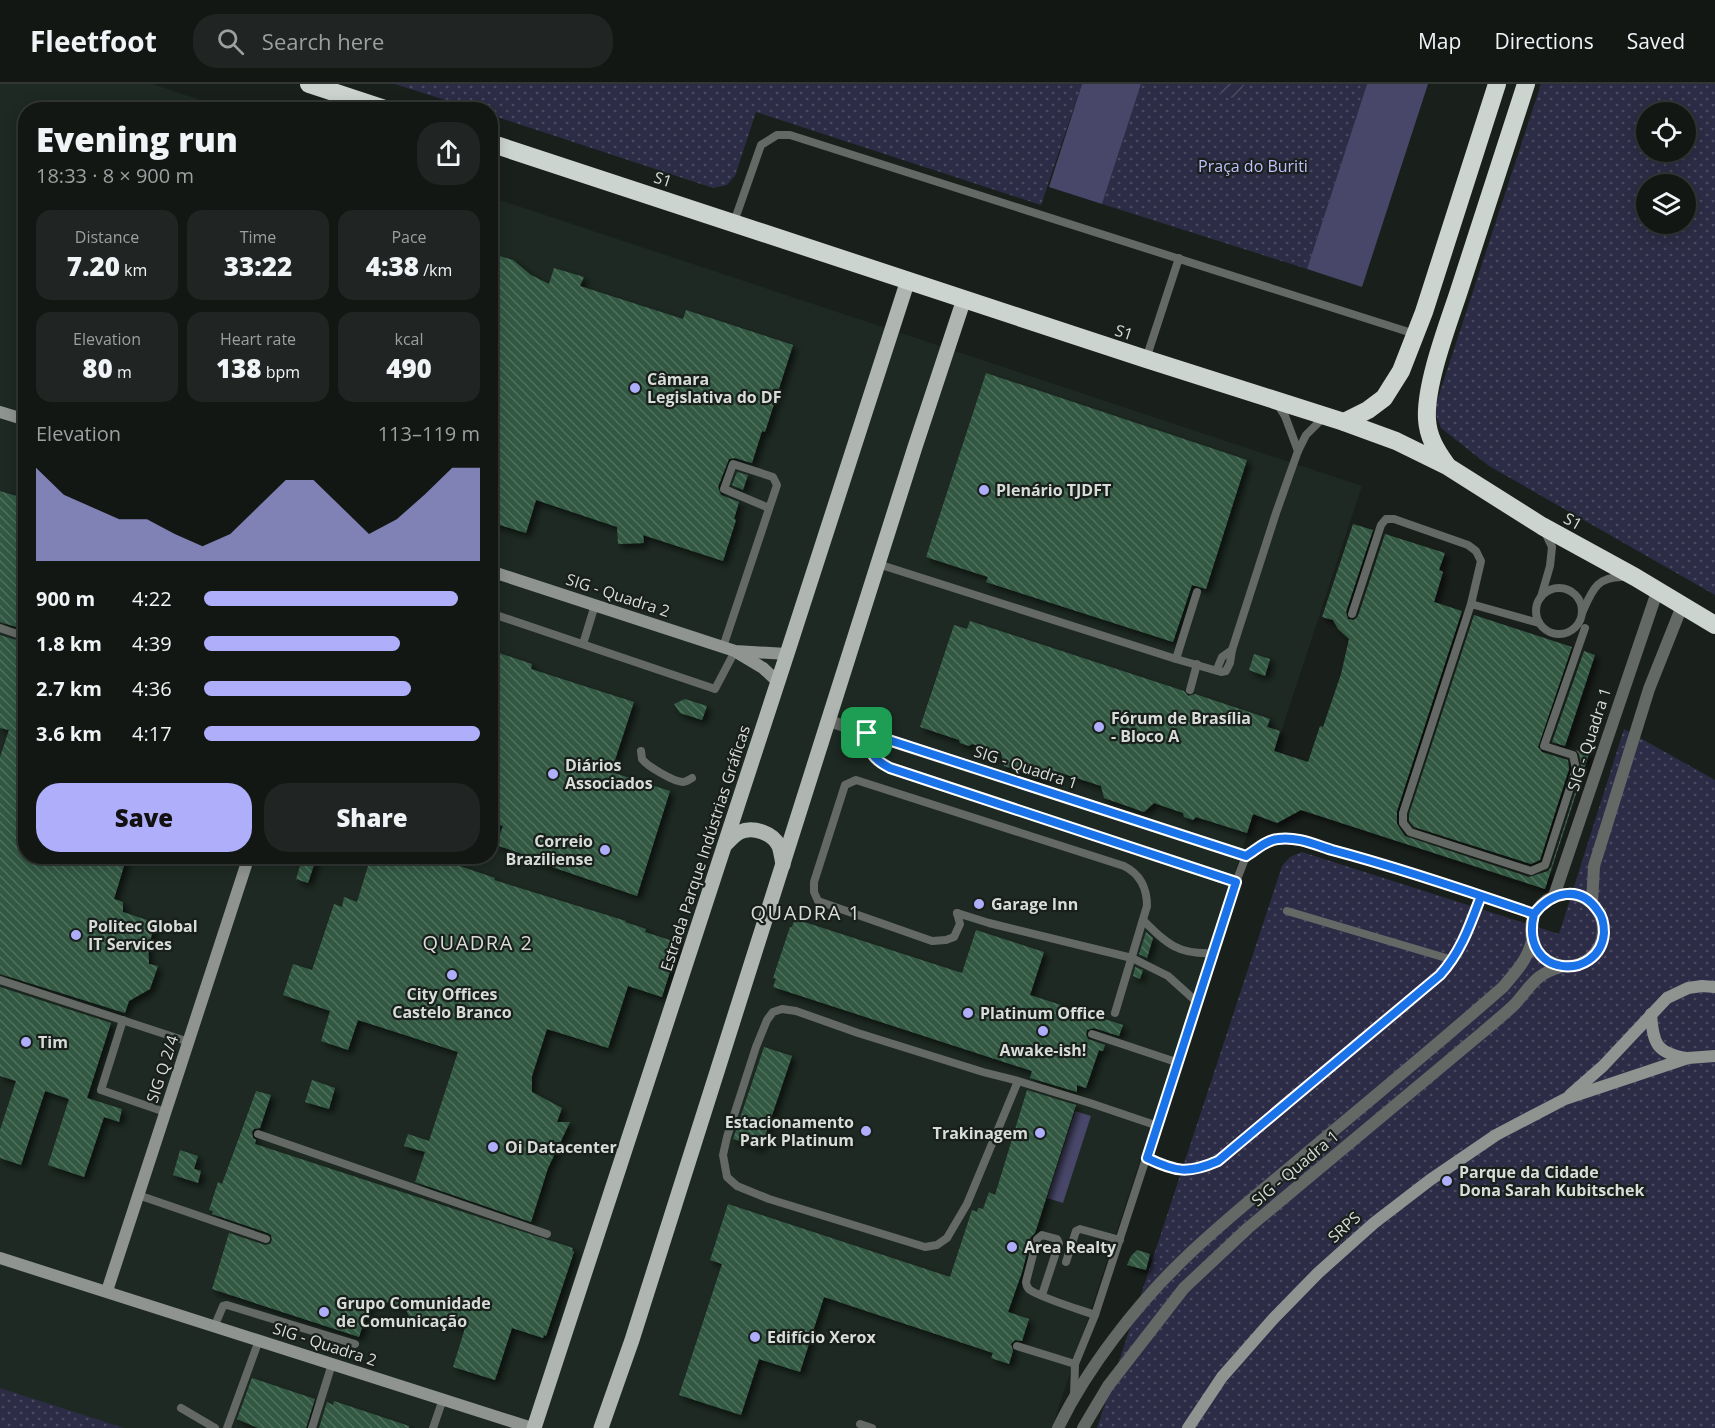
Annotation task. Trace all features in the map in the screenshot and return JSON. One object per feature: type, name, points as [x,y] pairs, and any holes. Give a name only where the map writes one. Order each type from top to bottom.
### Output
[{"type":"highway","points":[[309,84],[363,102]]},
{"type":"highway","points":[[1344,422],[1368,410],[1384,398],[1401,371],[1497,84]]},
{"type":"highway","points":[[1447,466],[1434,446],[1428,430],[1427,416],[1432,382],[1526,84]]},
{"type":"highway","name":"S1","points":[[498,146],[1396,441],[1447,466],[1542,526],[1635,577],[1715,625]]},
{"type":"main road","name":"Estrada Parque Indústrias Gráficas","points":[[533,1428],[908,280]]},
{"type":"main road","points":[[601,1428],[632,1340],[964,299]]},
{"type":"main road","points":[[724,845],[740,832],[753,830],[763,832],[772,837],[778,846],[783,865]]},
{"type":"street","points":[[0,412],[18,418]]},
{"type":"street","name":"SIG - Quadra 2","points":[[498,574],[729,649],[763,668],[778,682]]},
{"type":"street","name":"SIG - Quadra 1","points":[[1554,896],[1657,592]]},
{"type":"street","points":[[1592,903],[1591,886],[1597,855],[1649,690],[1682,606]]},
{"type":"street","name":"SIG - Quadra 2","points":[[729,649],[787,654]]},
{"type":"street","name":"SIG - Quadra 1","points":[[829,721],[1246,856]]},
{"type":"street","points":[[867,733],[872,755],[877,761],[890,768],[1236,882]]},
{"type":"street","name":"SIG Q 2/4","points":[[107,1291],[246,864]]},
{"type":"street","points":[[1567,894],[1580,896],[1592,903],[1600,913],[1604,926],[1603,940],[1597,952],[1587,961],[1575,966],[1561,967],[1549,962],[1538,953],[1532,941],[1531,928],[1534,914],[1542,904],[1554,896],[1567,894]]},
{"type":"street","name":"SIG - Quadra 1","points":[[1058,1428],[1074,1397],[1140,1307],[1186,1257],[1503,987],[1521,967],[1532,941]]},
{"type":"street","name":"SIG - Quadra 1","points":[[1083,1428],[1128,1358],[1184,1288],[1248,1228],[1515,1004],[1542,973],[1561,967]]},
{"type":"street","name":"SRPS","points":[[1565,1099],[1602,1066],[1651,1014],[1678,992],[1702,986],[1715,987]]},
{"type":"street","points":[[1651,1014],[1655,1041],[1660,1050],[1688,1058]]},
{"type":"street","name":"SRPS","points":[[1188,1428],[1222,1377],[1274,1318],[1318,1273],[1374,1222],[1430,1180],[1496,1135],[1565,1099],[1688,1058],[1715,1056]]},
{"type":"street","name":"SIG - Quadra 2","points":[[0,1258],[533,1428]]},
{"type":"lane","points":[[734,222],[761,145],[777,135],[790,135],[1415,334]]},
{"type":"lane","points":[[1146,359],[1179,258]]},
{"type":"lane","points":[[1275,400],[1285,416],[1298,451]]},
{"type":"lane","points":[[878,564],[1221,672],[1226,670],[1230,663],[1232,650],[1298,451],[1306,435],[1325,416]]},
{"type":"lane","points":[[498,615],[714,689],[729,649],[777,485],[773,477],[733,464],[724,489],[769,508]]},
{"type":"lane","points":[[1352,614],[1381,525],[1386,519],[1394,519],[1457,541],[1476,551],[1480,561],[1471,604],[1403,813],[1403,823],[1410,832],[1531,871],[1545,865],[1576,769],[1573,755],[1544,746],[1585,628]]},
{"type":"lane","points":[[1539,623],[1536,610],[1550,566],[1552,547],[1542,526]]},
{"type":"lane","points":[[1471,604],[1539,623],[1548,632],[1559,634],[1570,632],[1578,624],[1594,586],[1612,576],[1635,577]]},
{"type":"lane","points":[[1541,597],[1550,590],[1562,589],[1573,593],[1580,602],[1582,613]]},
{"type":"lane","points":[[1176,659],[1197,592]]},
{"type":"lane","points":[[583,644],[595,605]]},
{"type":"lane","points":[[0,628],[18,634]]},
{"type":"lane","points":[[1190,690],[1197,664]]},
{"type":"lane","points":[[641,752],[642,759],[650,767],[680,782],[686,782],[692,778]]},
{"type":"lane","points":[[1116,1013],[1132,958],[1147,906],[1147,895],[1134,871],[856,780],[845,785],[814,882],[814,892],[818,901],[932,941],[954,937],[960,924],[957,913],[1132,958],[1168,976],[1198,1004]]},
{"type":"lane","points":[[1246,856],[1264,843],[1278,838],[1296,840],[1363,858],[1534,914]]},
{"type":"lane","name":"SIG - Quadra 1","points":[[1074,1397],[1075,1364],[1095,1315],[1246,856]]},
{"type":"lane","points":[[1147,1158],[1171,1170],[1181,1171],[1200,1169],[1218,1161],[1440,975],[1454,960],[1481,896]]},
{"type":"lane","points":[[1287,911],[1454,960]]},
{"type":"lane","points":[[1143,920],[1158,935],[1180,950],[1198,954],[1214,953]]},
{"type":"lane","points":[[0,980],[189,1042]]},
{"type":"lane","points":[[1018,1081],[967,1204],[947,1238],[937,1245],[925,1247],[769,1198],[737,1186],[727,1178],[723,1155],[756,1047],[766,1020],[773,1012],[782,1009],[796,1011],[858,1033],[1018,1081],[1158,1126]]},
{"type":"lane","points":[[123,1020],[101,1090],[165,1112]]},
{"type":"lane","points":[[1092,1034],[1179,1062]]},
{"type":"lane","points":[[258,1134],[547,1234]]},
{"type":"lane","points":[[138,1195],[266,1239]]},
{"type":"lane","points":[[1066,1262],[1076,1231],[1080,1229],[1120,1240]]},
{"type":"lane","points":[[1042,1295],[1059,1243],[1057,1239],[1042,1235],[1037,1239],[1026,1282],[1030,1290],[1042,1295],[1095,1315]]},
{"type":"lane","points":[[215,1325],[223,1306],[228,1305],[355,1344]]},
{"type":"lane","points":[[227,1428],[259,1340]]},
{"type":"lane","points":[[1017,1346],[1075,1364]]},
{"type":"lane","points":[[312,1428],[332,1364]]},
{"type":"lane","points":[[433,1428],[443,1399]]},
{"type":"lane","points":[[181,1408],[215,1428]]},
{"type":"lane","points":[[860,1424],[873,1428]]},
{"type":"shaded area","points":[[0,84],[152,84],[207,102],[18,102],[18,864],[498,864],[498,199],[1362,486],[1052,1428],[0,1428]]},
{"type":"green space","points":[[395,84],[1082,84],[1041,205],[756,112],[735,176],[727,185],[713,188],[498,117],[498,102],[451,102]]},
{"type":"green space","name":"Praça do Buriti","points":[[1141,84],[1367,84],[1307,269],[1102,204]]},
{"type":"green space","points":[[1216,84],[1244,85],[1237,97],[1228,98],[1219,94]]},
{"type":"green space","points":[[1541,84],[1715,84],[1715,595],[1489,466],[1441,428],[1434,410]]},
{"type":"green space","name":"Parque da Cidade Dona Sarah Kubitschek","points":[[1624,729],[1715,780],[1715,1428],[1097,1428],[1282,866],[1290,857],[1302,852],[1559,934]]},
{"type":"green space","points":[[0,1388],[124,1428],[0,1428]]},
{"type":"water","points":[[1082,84],[1141,84],[1102,204],[1049,187]]},
{"type":"water","points":[[1367,84],[1428,84],[1362,287],[1307,269]]},
{"type":"water","points":[[1075,1111],[1091,1116],[1063,1203],[1047,1198]]},
{"type":"building","name":"Câmara Legislativa do DF","points":[[498,256],[513,260],[531,275],[549,284],[554,268],[584,277],[580,286],[683,319],[686,310],[793,345],[765,432],[762,431],[752,463],[735,458],[729,459],[718,487],[721,495],[739,502],[734,519],[736,520],[723,561],[643,535],[644,543],[618,544],[617,527],[536,500],[526,533],[498,524]]},
{"type":"building","points":[[986,373],[1247,460],[1206,589],[1192,585],[1173,642],[986,582],[988,577],[926,557]]},
{"type":"building","points":[[737,472],[748,475],[743,490],[732,485]]},
{"type":"building","points":[[0,491],[18,497],[18,628],[0,622]]},
{"type":"building","points":[[1353,524],[1373,530],[1346,612],[1348,619],[1354,620],[1358,616],[1385,534],[1445,553],[1439,570],[1443,572],[1434,602],[1462,611],[1397,811],[1397,824],[1405,836],[1529,877],[1548,871],[1582,771],[1576,750],[1589,754],[1545,889],[1301,810],[1277,823],[1253,814],[1247,833],[1196,817],[1193,820],[1184,817],[1183,813],[1154,803],[1144,812],[1104,798],[1101,786],[1055,771],[1044,779],[1004,766],[1001,753],[972,744],[969,746],[960,743],[959,740],[920,727],[954,625],[967,629],[970,621],[1184,691],[1188,696],[1195,694],[1270,719],[1267,727],[1280,731],[1274,751],[1308,762],[1341,674],[1349,639],[1338,629],[1333,620],[1322,617]]},
{"type":"building","points":[[1474,615],[1572,647],[1538,747],[1542,752],[1568,760],[1569,769],[1540,860],[1531,864],[1414,827],[1409,821],[1409,814]]},
{"type":"building","name":"Politec Global IT Services","points":[[0,635],[18,641],[18,864],[125,864],[114,899],[123,902],[123,912],[156,923],[148,946],[149,964],[158,966],[150,989],[129,1001],[125,1013],[0,974],[0,757],[9,730],[0,728]]},
{"type":"building","points":[[1584,651],[1595,655],[1565,746],[1552,742]]},
{"type":"building","name":"Diários Associados","points":[[498,653],[532,664],[531,669],[634,702],[611,772],[670,791],[637,896],[498,846],[503,826],[498,824]]},
{"type":"building","points":[[1254,654],[1270,659],[1265,676],[1249,670]]},
{"type":"building","points":[[685,699],[707,706],[702,720],[680,713],[674,704]]},
{"type":"building","points":[[301,864],[314,864],[308,883],[296,879]]},
{"type":"building","points":[[369,864],[454,864],[495,878],[494,880],[626,921],[646,929],[645,932],[679,943],[662,997],[628,986],[608,1048],[547,1029],[532,1076],[532,1092],[562,1108],[557,1122],[570,1122],[548,1168],[531,1222],[415,1182],[425,1152],[404,1146],[408,1134],[429,1141],[458,1052],[358,1020],[348,1050],[321,1041],[330,1011],[283,995],[293,964],[312,970],[334,904],[342,907],[344,897],[357,902]]},
{"type":"building","name":"Platinum Office","points":[[795,919],[962,973],[976,930],[1044,952],[1030,995],[1123,1025],[1119,1036],[1094,1028],[1087,1030],[1088,1039],[1105,1045],[1103,1051],[1099,1050],[1086,1088],[1077,1085],[1077,1092],[1030,1078],[1032,1071],[773,987],[776,979],[773,978],[790,927]]},
{"type":"building","points":[[1146,932],[1153,938],[1147,958],[1139,954]]},
{"type":"building","points":[[1135,967],[1143,970],[1140,979],[1133,976]]},
{"type":"building","name":"Tim","points":[[0,987],[111,1023],[87,1098],[122,1109],[119,1122],[104,1117],[84,1177],[48,1165],[69,1099],[45,1091],[21,1165],[0,1158],[0,1130],[16,1081],[0,1076]]},
{"type":"building","points":[[764,1047],[792,1056],[761,1148],[733,1139]]},
{"type":"building","points":[[312,1080],[335,1088],[329,1109],[305,1102]]},
{"type":"building","points":[[1027,1090],[1076,1105],[1008,1312],[1029,1319],[1022,1341],[1015,1340],[1011,1344],[1013,1351],[1009,1364],[991,1358],[993,1353],[824,1297],[800,1372],[759,1359],[741,1415],[679,1395],[722,1264],[710,1260],[728,1204],[950,1277],[972,1210],[977,1212],[978,1208],[983,1209],[989,1192],[995,1195]]},
{"type":"building","points":[[256,1091],[271,1095],[260,1128],[252,1132],[256,1140],[255,1144],[573,1248],[574,1252],[546,1336],[544,1335],[543,1338],[512,1328],[495,1380],[453,1367],[465,1328],[433,1318],[426,1321],[409,1316],[405,1308],[372,1298],[359,1337],[212,1289],[229,1233],[265,1245],[270,1244],[272,1240],[268,1233],[212,1214],[213,1211],[209,1210],[218,1182],[222,1184]]},
{"type":"building","points":[[180,1150],[198,1156],[194,1169],[201,1171],[198,1183],[173,1175]]},
{"type":"building","points":[[1137,1250],[1150,1254],[1146,1270],[1127,1265]]},
{"type":"building","points":[[252,1378],[315,1399],[306,1428],[258,1428],[237,1419]]},
{"type":"building","points":[[334,1401],[409,1426],[409,1428],[319,1428],[327,1402],[333,1405]]},
{"type":"place","name":"Câmara Legislativa do DF","points":[[635,388]]},
{"type":"place","name":"Plenário TJDFT","points":[[984,490]]},
{"type":"place","name":"Fórum de Brasília - Bloco A","points":[[1099,727]]},
{"type":"place","name":"Diários Associados","points":[[553,774]]},
{"type":"place","name":"Correio Braziliense","points":[[605,850]]},
{"type":"place","name":"Garage Inn","points":[[979,904]]},
{"type":"place","name":"Politec Global IT Services","points":[[76,935]]},
{"type":"place","name":"City Offices Castelo Branco","points":[[452,975]]},
{"type":"place","name":"Platinum Office","points":[[968,1013]]},
{"type":"place","name":"Awake-ish!","points":[[1043,1031]]},
{"type":"place","name":"Tim","points":[[26,1042]]},
{"type":"place","name":"Estacionamento Park Platinum","points":[[866,1131]]},
{"type":"place","name":"Trakinagem","points":[[1040,1133]]},
{"type":"place","name":"Oi Datacenter","points":[[493,1147]]},
{"type":"place","name":"Parque da Cidade Dona Sarah Kubitschek","points":[[1447,1181]]},
{"type":"place","name":"Area Realty","points":[[1012,1247]]},
{"type":"place","name":"Grupo Comunidade de Comunicação","points":[[324,1312]]},
{"type":"place","name":"Edifício Xerox","points":[[755,1337]]},
{"type":"district","name":"QUADRA 1","points":[[806,913]]},
{"type":"district","name":"QUADRA 2","points":[[478,943]]},
{"type":"route","points":[[867,733],[872,755],[877,761],[890,768],[1236,882],[1147,1158],[1171,1170],[1200,1169],[1218,1161],[1440,975],[1454,960],[1481,896],[1534,914],[1531,928],[1532,941],[1538,953],[1549,962],[1561,967],[1575,966],[1587,961],[1597,952],[1603,940],[1604,926],[1600,913],[1592,903],[1580,896],[1567,894],[1554,896],[1542,904],[1534,914],[1494,900],[1363,858],[1296,840],[1278,838],[1264,843],[1246,856],[867,733]]}]
